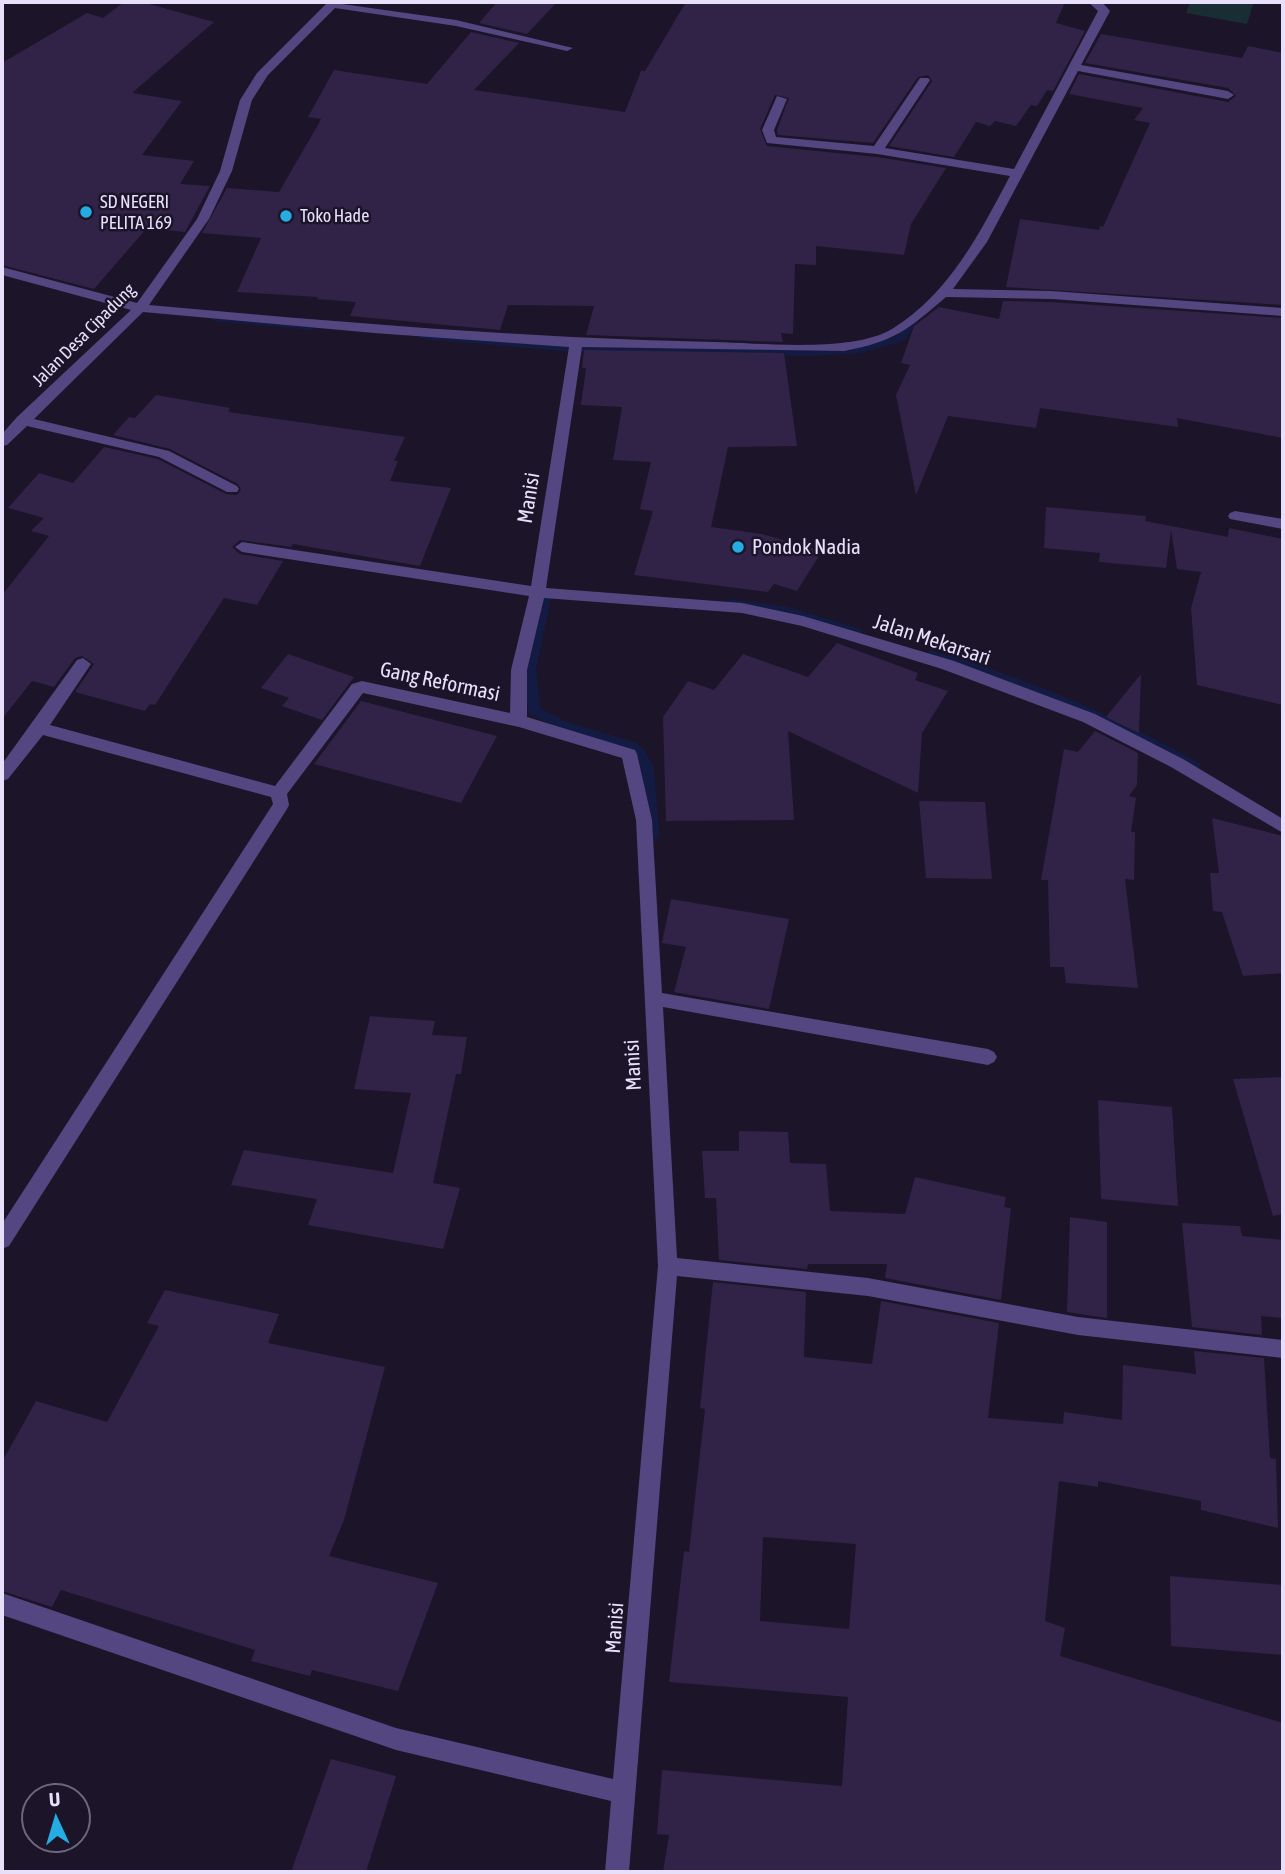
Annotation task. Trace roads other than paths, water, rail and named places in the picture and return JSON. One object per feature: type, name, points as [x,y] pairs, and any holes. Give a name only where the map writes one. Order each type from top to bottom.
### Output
[{"type":"street","points":[[2,271],[140,308],[576,343],[845,347],[871,342],[896,332],[943,293],[981,242],[1104,11],[1103,7],[1094,2]]},
{"type":"street","points":[[334,3],[456,23],[567,48]]},
{"type":"street","name":"Jalan Desa Cipadung","points":[[2,442],[140,308],[204,219],[226,170],[246,100],[263,73],[334,3]]},
{"type":"street","points":[[1075,67],[1228,95]]},
{"type":"street","points":[[877,150],[924,80]]},
{"type":"street","points":[[781,99],[768,130],[771,141],[877,150],[1016,173]]},
{"type":"street","points":[[943,293],[1052,295],[1283,312]]},
{"type":"street","name":"Manisi","points":[[576,343],[537,592],[518,664],[516,706],[519,721],[623,751],[631,756],[644,820],[668,1266],[617,1872]]},
{"type":"street","points":[[22,420],[164,454],[232,488]]},
{"type":"street","points":[[1235,516],[1283,524]]},
{"type":"street","name":"Jalan Mekarsari","points":[[242,547],[537,592],[742,608],[803,621],[948,665],[1089,718],[1177,763],[1283,827]]},
{"type":"street","points":[[2,775],[7,760],[39,729],[83,664]]},
{"type":"street","name":"Gang Reformasi","points":[[279,793],[358,688],[519,721]]},
{"type":"street","points":[[2,1240],[281,805],[279,793],[39,729]]},
{"type":"street","points":[[652,998],[988,1057]]},
{"type":"street","points":[[668,1266],[868,1287],[1078,1326],[1283,1349]]},
{"type":"street","points":[[2,1604],[396,1739],[625,1793]]},
{"type":"waterway","points":[[575,349],[814,353],[861,350],[900,339],[919,312]]},
{"type":"waterway","points":[[217,319],[312,327]]},
{"type":"waterway","points":[[423,336],[574,349]]},
{"type":"waterway","points":[[546,593],[530,670],[534,710],[560,724],[629,745],[639,752],[647,768],[652,834]]},
{"type":"waterway","points":[[730,603],[788,611],[857,632]]},
{"type":"waterway","points":[[930,654],[1066,701],[1131,731],[1194,766]]},
{"type":"place","name":"SD NEGERI PELITA 169","points":[[86,212]]},
{"type":"place","name":"Toko Hade","points":[[286,216]]},
{"type":"place","name":"Pondok Nadia","points":[[738,547]]}]
